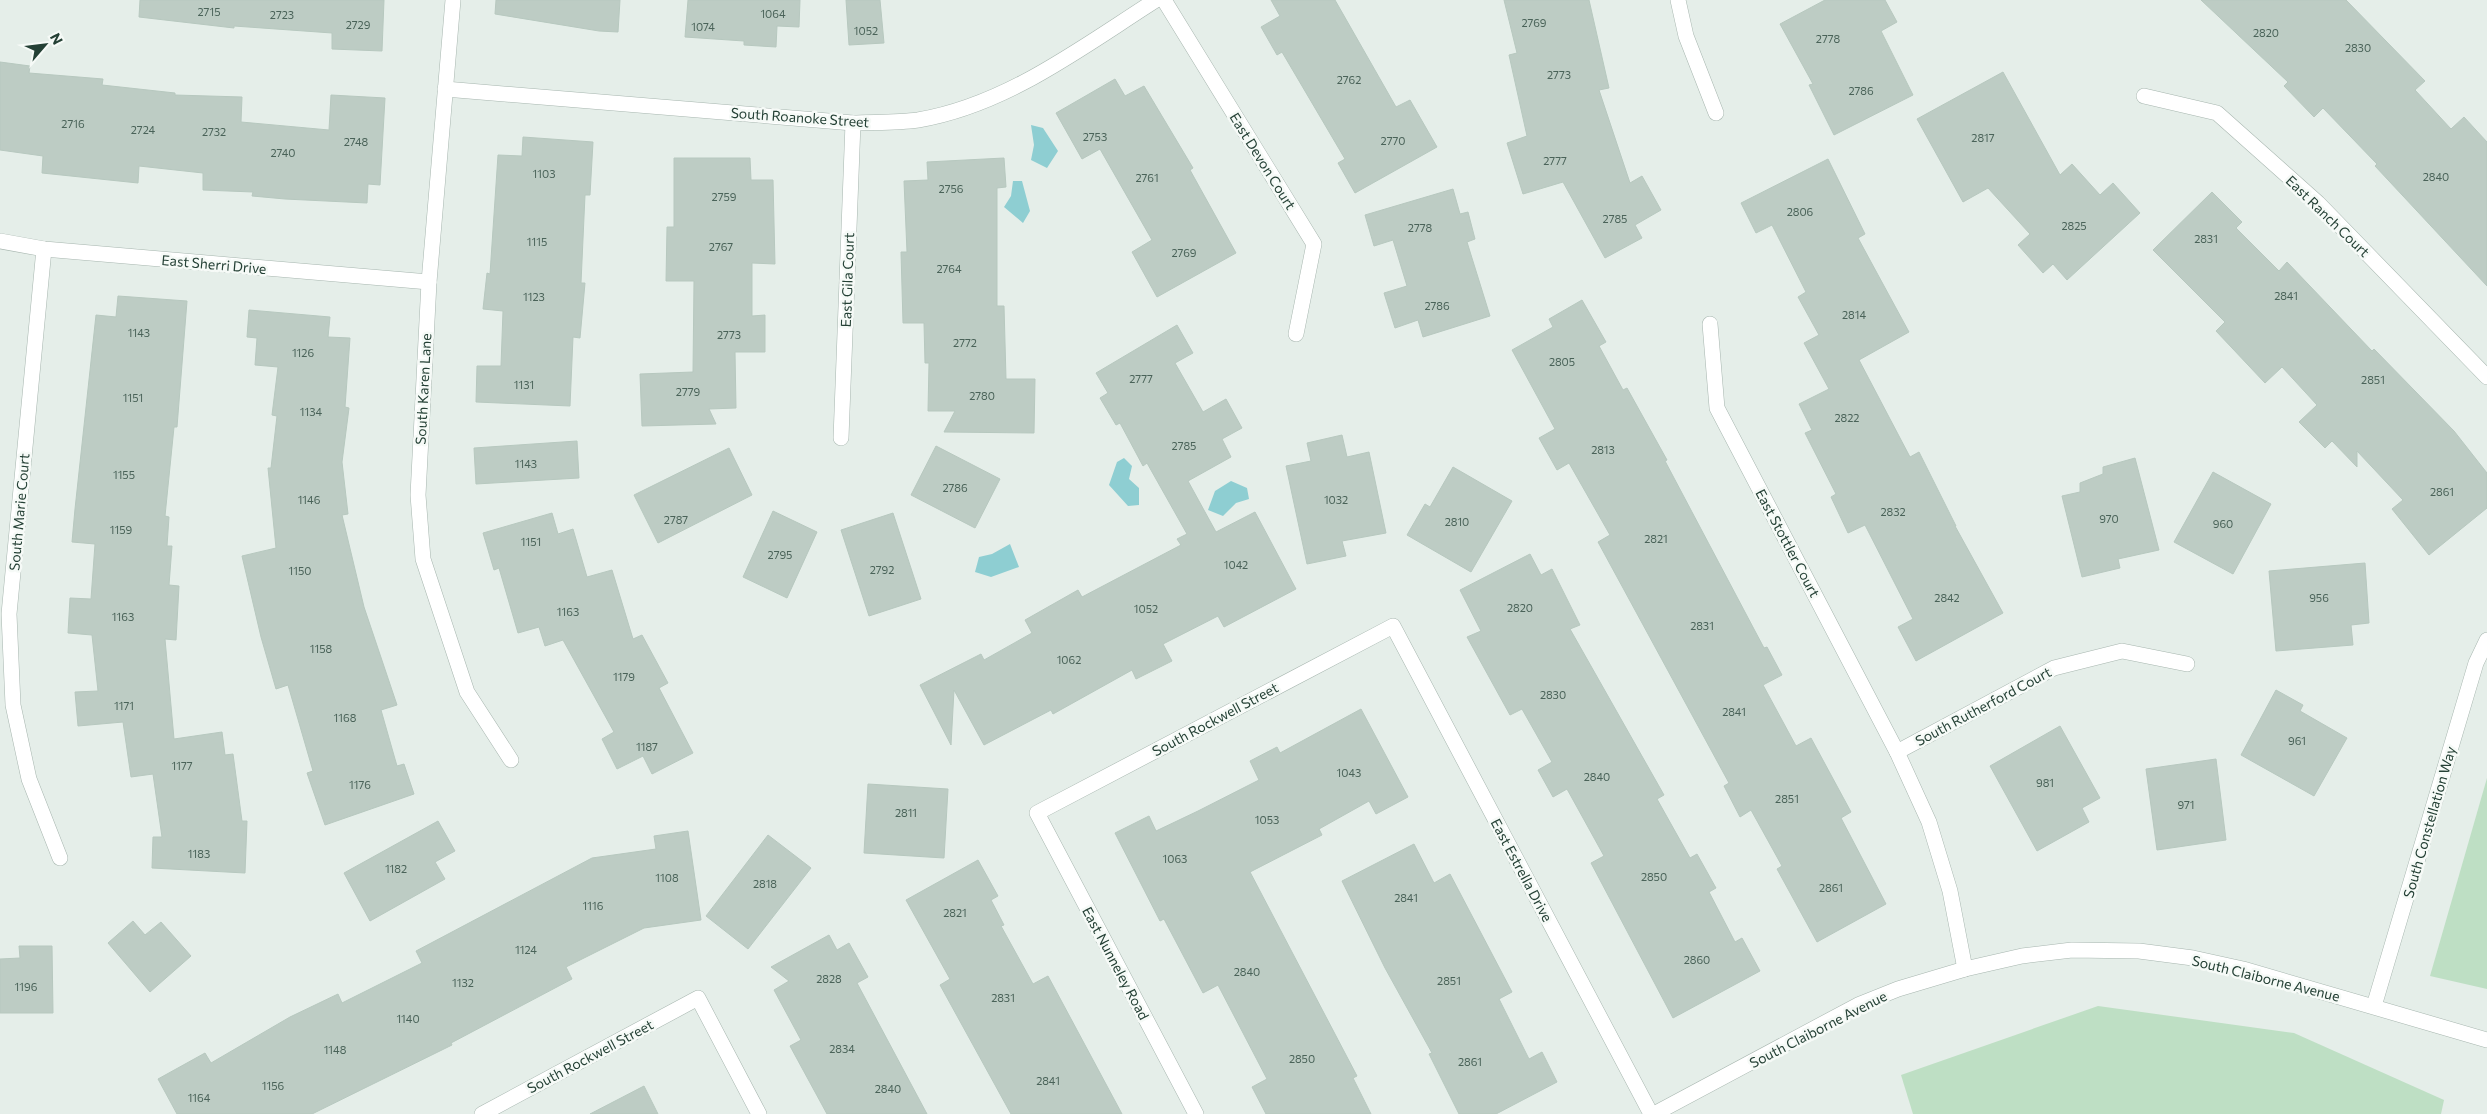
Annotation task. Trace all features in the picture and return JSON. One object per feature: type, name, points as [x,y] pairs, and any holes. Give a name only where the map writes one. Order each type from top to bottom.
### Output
[{"type":"street","name":"South Karen Lane","points":[[453,0],[429,282],[418,495],[423,559],[467,692],[510,760]]},
{"type":"street","name":"South Roanoke Street","points":[[446,89],[853,123],[918,120],[980,103],[1041,73],[1156,0]]},
{"type":"street","name":"East Devon Court","points":[[1164,0],[1314,244],[1296,334]]},
{"type":"street","points":[[1678,0],[1686,36],[1716,113]]},
{"type":"street","name":"East Ranch Court","points":[[2144,96],[2217,113],[2318,203],[2487,378]]},
{"type":"street","name":"East Gila Court","points":[[841,438],[853,123]]},
{"type":"street","name":"East Sherri Drive","points":[[0,241],[44,249],[429,282]]},
{"type":"street","name":"South Marie Court","points":[[44,249],[9,614],[13,705],[29,779],[60,858]]},
{"type":"street","name":"East Stottler Court","points":[[1710,324],[1717,408],[1897,752],[1929,822],[1950,891],[1965,968]]},
{"type":"street","name":"South Rockwell Street","points":[[1037,813],[1393,626]]},
{"type":"street","name":"East Estrella Drive","points":[[1393,626],[1652,1114]]},
{"type":"street","name":"South Constellation Way","points":[[2374,1006],[2476,663],[2487,640]]},
{"type":"street","name":"South Rutherford Court","points":[[1897,752],[2054,668],[2122,651],[2187,664]]},
{"type":"street","name":"East Nunneley Road","points":[[1037,813],[1196,1114]]},
{"type":"street","name":"South Claiborne Avenue","points":[[1652,1114],[1858,1006],[1898,989],[1965,968],[2022,956],[2072,950],[2138,951],[2193,958],[2243,969],[2487,1040]]},
{"type":"street","name":"South Rockwell Street","points":[[482,1114],[698,998],[759,1114]]},
{"type":"green space","points":[[2487,778],[2487,989],[2430,976]]},
{"type":"green space","points":[[2098,1006],[2294,1033],[2444,1100],[2441,1114],[1913,1114],[1901,1075]]},
{"type":"water","points":[[1031,125],[1043,128],[1058,151],[1047,168],[1031,160],[1034,145]]},
{"type":"water","points":[[1013,181],[1022,181],[1030,211],[1023,223],[1004,207],[1011,196]]},
{"type":"water","points":[[1124,458],[1132,466],[1129,479],[1139,488],[1139,505],[1128,506],[1109,485],[1117,462]]},
{"type":"water","points":[[1231,481],[1247,488],[1249,499],[1236,503],[1223,516],[1208,510],[1215,491]]},
{"type":"water","points":[[1010,544],[1019,567],[991,577],[975,572],[979,557],[992,554]]},
{"type":"building","points":[[140,0],[384,0],[382,51],[332,49],[332,33],[234,26],[234,28],[139,17]]},
{"type":"building","points":[[496,0],[620,0],[618,32],[599,31],[495,14]]},
{"type":"building","points":[[688,0],[800,0],[799,27],[777,26],[776,47],[744,45],[744,41],[685,37]]},
{"type":"building","points":[[846,0],[880,0],[884,43],[849,45]]},
{"type":"building","points":[[1271,0],[1335,0],[1396,107],[1410,100],[1437,147],[1355,193],[1338,163],[1345,159],[1282,52],[1277,55],[1261,27],[1280,16]]},
{"type":"building","points":[[1504,0],[1589,0],[1609,88],[1599,90],[1630,183],[1642,176],[1661,210],[1635,225],[1642,238],[1605,258],[1563,182],[1523,194],[1507,143],[1527,136],[1509,55],[1517,53]]},
{"type":"building","points":[[1825,0],[1885,0],[1897,22],[1881,31],[1913,95],[1834,135],[1809,85],[1813,84],[1780,24]]},
{"type":"building","points":[[2201,0],[2346,0],[2425,81],[2415,90],[2451,129],[2464,117],[2487,142],[2487,286],[2375,166],[2377,164],[2323,108],[2314,117],[2284,86],[2288,82]]},
{"type":"building","points":[[0,62],[30,66],[29,73],[103,79],[102,85],[175,93],[175,95],[242,97],[241,122],[329,130],[331,95],[385,98],[380,185],[368,184],[367,203],[285,199],[252,196],[253,192],[203,190],[203,173],[139,166],[138,183],[42,173],[43,156],[0,150]]},
{"type":"building","points":[[2003,72],[2060,175],[2072,164],[2100,195],[2113,183],[2140,213],[2067,280],[2053,264],[2043,273],[2018,245],[2030,234],[1988,188],[1963,202],[1917,119]]},
{"type":"building","points":[[1115,79],[1125,96],[1144,86],[1193,168],[1190,170],[1236,253],[1157,297],[1132,252],[1152,240],[1100,149],[1082,159],[1056,113]]},
{"type":"building","points":[[523,137],[593,142],[590,195],[585,195],[581,283],[585,283],[580,338],[573,337],[570,406],[476,402],[477,366],[501,366],[503,311],[483,309],[487,273],[490,274],[498,155],[522,156]]},
{"type":"building","points":[[674,158],[750,158],[751,180],[773,180],[775,264],[752,263],[752,316],[765,315],[765,352],[735,352],[736,408],[709,409],[716,424],[642,426],[640,374],[693,372],[694,281],[666,281],[667,227],[674,227]]},
{"type":"building","points":[[1004,158],[1006,187],[997,188],[997,306],[1004,306],[1006,379],[1035,379],[1034,433],[944,432],[955,411],[928,411],[929,363],[925,363],[924,323],[903,323],[901,252],[907,252],[904,181],[928,180],[927,162]]},
{"type":"building","points":[[1828,159],[1865,234],[1858,238],[1909,332],[1859,360],[1910,457],[1919,452],[1955,526],[2003,613],[1916,661],[1898,627],[1913,619],[1865,525],[1848,533],[1831,497],[1836,494],[1805,433],[1812,430],[1799,404],[1829,389],[1804,343],[1819,335],[1798,297],[1806,292],[1772,225],[1756,233],[1741,203]]},
{"type":"building","points":[[1453,189],[1460,214],[1468,212],[1475,239],[1467,242],[1490,316],[1423,337],[1418,320],[1395,328],[1384,293],[1407,286],[1393,240],[1374,246],[1365,215]]},
{"type":"building","points":[[2212,192],[2242,222],[2236,228],[2279,271],[2287,262],[2372,351],[2374,349],[2454,431],[2487,473],[2487,508],[2429,555],[2392,509],[2403,500],[2357,451],[2357,467],[2332,441],[2325,448],[2299,422],[2317,405],[2282,367],[2265,383],[2216,331],[2225,322],[2153,250]]},
{"type":"building","points":[[118,296],[187,301],[177,427],[174,427],[165,516],[169,517],[167,546],[172,546],[169,585],[179,586],[176,640],[165,639],[174,739],[222,732],[225,755],[233,754],[242,821],[247,821],[245,873],[152,868],[153,837],[162,837],[153,774],[131,777],[123,722],[78,726],[75,692],[98,691],[92,635],[68,633],[70,598],[91,599],[95,544],[72,542],[75,509],[96,315],[116,317]]},
{"type":"building","points":[[1582,300],[1606,342],[1599,346],[1623,390],[1627,388],[1667,460],[1665,461],[1764,648],[1767,647],[1782,675],[1763,685],[1796,746],[1811,738],[1851,812],[1841,818],[1886,904],[1817,942],[1777,869],[1782,866],[1751,810],[1740,817],[1724,786],[1729,783],[1598,542],[1610,535],[1569,463],[1557,470],[1539,438],[1555,429],[1512,350],[1553,327],[1549,319]]},
{"type":"building","points":[[249,310],[330,317],[328,337],[350,338],[345,407],[349,408],[342,462],[348,514],[342,515],[364,607],[397,705],[381,710],[397,766],[404,764],[414,794],[325,825],[307,773],[313,771],[288,685],[276,689],[261,637],[242,556],[276,548],[268,468],[271,468],[277,416],[272,415],[278,367],[255,365],[257,338],[247,337]]},
{"type":"building","points":[[1177,325],[1193,353],[1175,363],[1203,412],[1226,399],[1242,428],[1222,439],[1231,457],[1188,481],[1216,532],[1255,512],[1296,589],[1224,627],[1218,616],[1163,644],[1172,661],[1136,679],[1132,670],[1053,714],[1051,710],[984,745],[954,690],[951,745],[920,685],[981,654],[984,660],[1032,633],[1025,620],[1078,590],[1082,597],[1181,545],[1177,539],[1187,534],[1147,463],[1143,466],[1120,423],[1116,425],[1100,398],[1108,393],[1096,373]]},
{"type":"building","points":[[1342,435],[1347,457],[1369,452],[1386,533],[1342,541],[1346,556],[1307,564],[1286,466],[1311,461],[1307,443]]},
{"type":"building","points":[[577,441],[579,478],[476,484],[474,448]]},
{"type":"building","points":[[936,446],[1000,479],[975,528],[911,495]]},
{"type":"building","points":[[729,448],[752,495],[658,543],[634,495]]},
{"type":"building","points":[[2135,458],[2159,550],[2118,559],[2120,568],[2082,577],[2062,496],[2080,492],[2080,483],[2103,474],[2103,467]]},
{"type":"building","points":[[1453,467],[1512,501],[1471,572],[1407,535],[1425,504],[1430,507]]},
{"type":"building","points":[[2213,472],[2271,504],[2233,574],[2174,542]]},
{"type":"building","points":[[773,511],[817,532],[787,598],[743,577]]},
{"type":"building","points":[[552,513],[558,534],[573,529],[587,577],[612,570],[633,639],[642,635],[668,683],[659,688],[693,753],[652,774],[643,756],[617,769],[602,739],[614,732],[563,640],[545,646],[539,627],[518,633],[499,568],[494,570],[483,533]]},
{"type":"building","points":[[893,513],[921,599],[869,616],[841,530]]},
{"type":"building","points":[[1530,554],[1541,575],[1552,569],[1580,625],[1570,629],[1664,795],[1657,799],[1690,858],[1697,854],[1716,888],[1709,892],[1735,942],[1742,938],[1760,971],[1673,1018],[1591,863],[1604,856],[1567,789],[1553,797],[1538,770],[1552,762],[1522,709],[1510,715],[1467,637],[1481,631],[1460,590]]},
{"type":"building","points":[[2365,563],[2369,623],[2351,625],[2353,645],[2276,651],[2269,571]]},
{"type":"building","points":[[2276,690],[2303,705],[2300,711],[2347,738],[2314,796],[2241,755]]},
{"type":"building","points":[[1361,709],[1408,797],[1376,814],[1369,801],[1319,829],[1322,835],[1250,872],[1357,1076],[1353,1078],[1371,1114],[1266,1114],[1252,1087],[1267,1079],[1218,985],[1203,993],[1164,919],[1160,921],[1115,833],[1149,816],[1156,831],[1198,811],[1259,780],[1250,761],[1277,747],[1280,753]]},
{"type":"building","points":[[2060,726],[2100,798],[2082,808],[2089,822],[2037,851],[1990,766]]},
{"type":"building","points":[[2216,759],[2226,840],[2157,850],[2146,769]]},
{"type":"building","points":[[868,784],[948,789],[944,858],[864,853]]},
{"type":"building","points":[[438,821],[455,851],[435,862],[445,879],[370,921],[344,873]]},
{"type":"building","points":[[688,831],[701,920],[644,928],[566,967],[572,979],[451,1043],[452,1045],[312,1114],[177,1114],[158,1079],[205,1053],[211,1063],[290,1017],[338,994],[342,1003],[422,963],[416,951],[592,858],[656,849],[654,836]]},
{"type":"building","points":[[768,835],[811,868],[748,949],[706,916]]},
{"type":"building","points":[[1414,844],[1434,883],[1450,874],[1512,992],[1499,999],[1529,1059],[1542,1052],[1557,1082],[1496,1114],[1459,1114],[1429,1054],[1432,1053],[1385,968],[1342,881]]},
{"type":"building","points":[[978,860],[998,896],[991,900],[1004,925],[1001,926],[1033,984],[1048,976],[1122,1114],[1011,1114],[940,985],[950,979],[906,900]]},
{"type":"building","points":[[133,921],[145,935],[161,922],[191,956],[150,992],[108,943]]},
{"type":"building","points":[[829,935],[837,950],[849,943],[868,977],[857,983],[927,1114],[827,1114],[790,1046],[801,1040],[774,990],[789,981],[771,967]]},
{"type":"building","points":[[19,946],[52,946],[53,1013],[0,1013],[0,959],[20,958]]},
{"type":"building","points":[[644,1086],[658,1114],[590,1114]]}]
